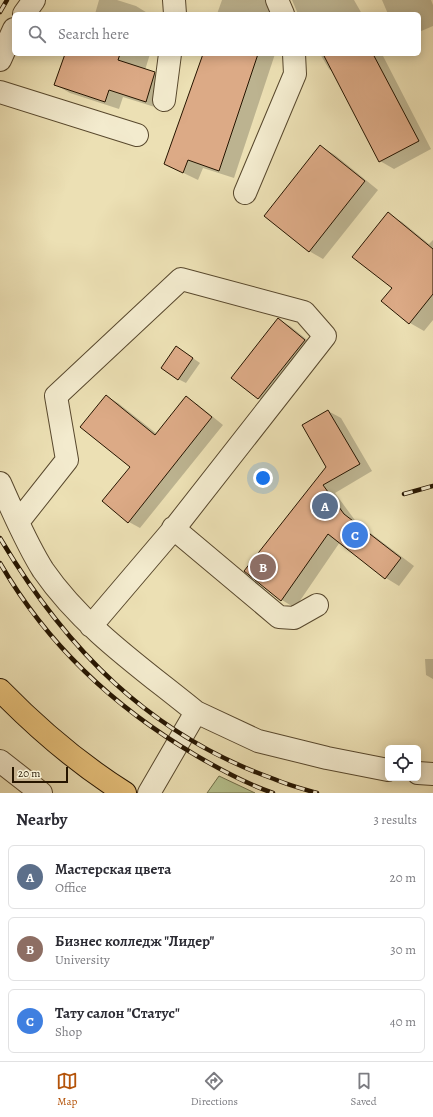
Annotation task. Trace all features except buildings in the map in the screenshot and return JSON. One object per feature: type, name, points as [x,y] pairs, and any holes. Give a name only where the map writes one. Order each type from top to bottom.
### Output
[{"type":"main road","points":[[0,690],[32,724],[71,755],[125,793]]},
{"type":"street","points":[[25,12],[34,0]]},
{"type":"street","points":[[174,0],[175,12]]},
{"type":"street","points":[[276,0],[282,12]]},
{"type":"street","points":[[0,60],[12,34]]},
{"type":"street","points":[[164,100],[170,56]]},
{"type":"street","points":[[245,193],[295,74],[294,56]]},
{"type":"street","points":[[0,92],[137,135]]},
{"type":"street","points":[[18,522],[66,460],[56,396],[181,279],[304,312],[325,336],[173,528],[91,626]]},
{"type":"street","points":[[0,483],[18,522],[43,569],[68,602],[91,626],[196,712],[258,741],[327,758],[385,769]]},
{"type":"street","points":[[173,528],[279,617],[294,618],[316,605]]},
{"type":"street","points":[[149,793],[196,712]]},
{"type":"street","points":[[0,761],[41,793]]},
{"type":"street","points":[[421,773],[433,774]]},
{"type":"green space","points":[[219,776],[255,793],[207,793]]},
{"type":"railway","points":[[0,12],[7,0]]},
{"type":"railway","points":[[404,494],[433,486]]},
{"type":"railway","points":[[0,538],[53,616],[83,651],[115,684],[150,713],[188,738],[229,761],[285,783],[317,793]]},
{"type":"railway","points":[[0,563],[19,593],[62,648],[111,696],[138,717],[197,756],[234,776],[273,793]]},
{"type":"place","name":"Мастерская цвета","points":[[325,506]]},
{"type":"place","name":"Тату салон \"Статус\"","points":[[355,535]]},
{"type":"place","name":"Бизнес колледж \"Лидер\"","points":[[263,567]]}]
